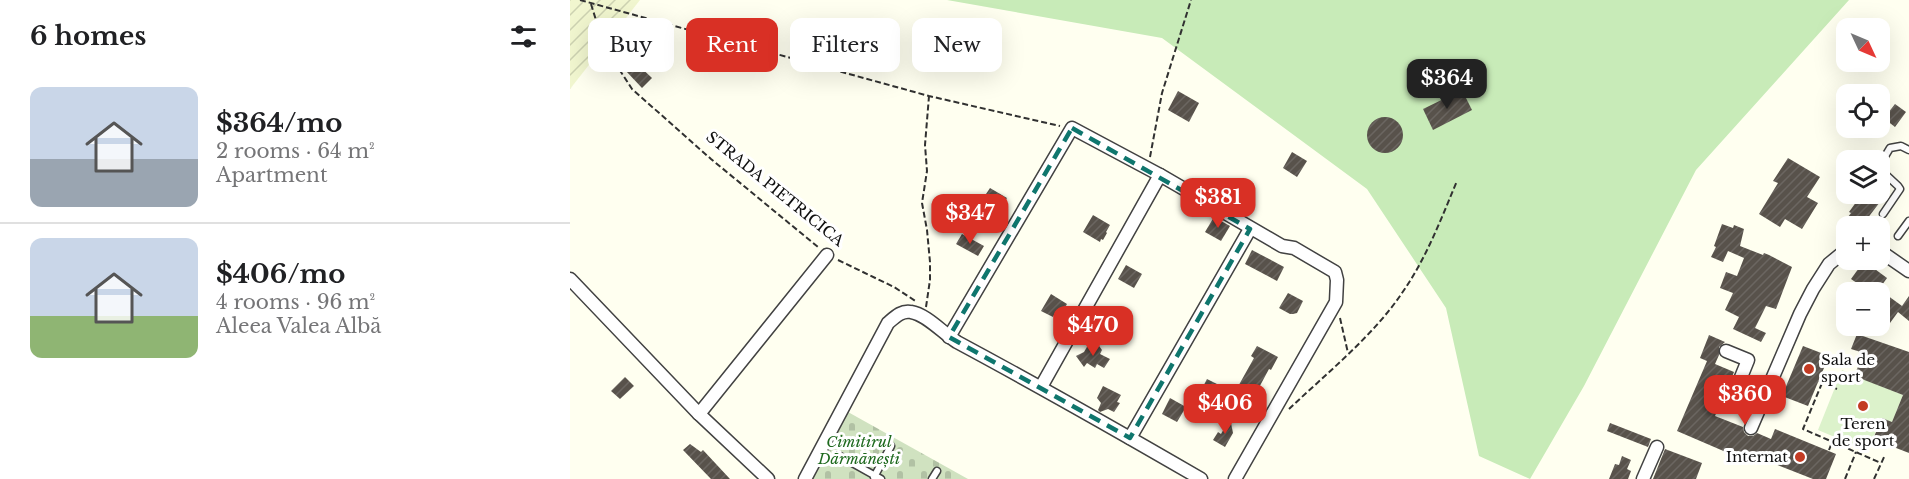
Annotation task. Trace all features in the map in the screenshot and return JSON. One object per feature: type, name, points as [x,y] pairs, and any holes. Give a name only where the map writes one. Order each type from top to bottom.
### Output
[{"type":"street","points":[[949,337],[1072,128],[1160,175],[1250,229],[1282,246],[1294,248],[1335,272],[1338,280],[1336,302],[1235,479]]},
{"type":"street","points":[[1041,387],[1160,175]]},
{"type":"street","points":[[1130,438],[1250,229]]},
{"type":"street","points":[[699,414],[827,255]]},
{"type":"street","points":[[1890,258],[1909,271]]},
{"type":"street","points":[[1751,428],[1800,314],[1813,290],[1836,259]]},
{"type":"street","points":[[570,279],[699,414],[768,479]]},
{"type":"street","points":[[805,479],[888,323],[909,311],[926,319],[949,337],[1201,479]]},
{"type":"street","points":[[1726,351],[1748,360],[1735,392],[1761,404]]},
{"type":"street","points":[[1643,479],[1657,447]]},
{"type":"lane","points":[[1883,214],[1900,189],[1883,172],[1886,152],[1901,146],[1909,150]]},
{"type":"lane","points":[[1898,236],[1909,221]]},
{"type":"lane","points":[[838,455],[876,478],[891,446]]},
{"type":"lane","points":[[932,479],[937,471]]},
{"type":"path","points":[[580,0],[928,96],[1072,128]]},
{"type":"path","points":[[1147,168],[1162,93],[1191,0]]},
{"type":"path","name":"STRADA PIETRICICA","points":[[591,4],[604,46],[632,88],[711,159],[827,255],[879,279],[915,300],[926,319]]},
{"type":"path","points":[[926,319],[930,262],[922,203],[927,171],[925,145],[928,96]]},
{"type":"path","points":[[1283,415],[1379,322],[1402,293],[1433,240],[1457,181]]},
{"type":"path","points":[[1336,302],[1348,353]]},
{"type":"path","points":[[1819,381],[1837,389]]},
{"type":"path","points":[[1822,383],[1803,429],[1881,463]]},
{"type":"path","points":[[1829,450],[1835,435]]},
{"type":"path","points":[[1845,479],[1856,452]]},
{"type":"path","points":[[1874,479],[1885,455]]},
{"type":"highlighted area","points":[[1072,128],[1250,229],[1130,438],[949,337]]},
{"type":"green space","points":[[570,0],[640,0],[626,18],[588,18],[588,66],[570,89]]},
{"type":"green space","points":[[947,0],[1849,0],[1696,170],[1584,386],[1530,479],[1479,456],[1446,308],[1367,189],[1162,38]]},
{"type":"green space","name":"Teren de sport","points":[[1842,370],[1903,395],[1892,422],[1881,418],[1868,451],[1818,430]]},
{"type":"green space","name":"Cimitirul Dărmănești","points":[[848,412],[968,479],[811,479]]},
{"type":"building","points":[[627,72],[646,72],[652,78],[642,88]]},
{"type":"building","points":[[1462,90],[1472,110],[1433,130],[1423,109]]},
{"type":"building","points":[[1178,91],[1199,103],[1189,122],[1168,110]]},
{"type":"building","points":[[1895,104],[1906,112],[1895,127],[1890,123],[1890,110]]},
{"type":"building","points":[[1385,117],[1397,123],[1403,135],[1397,147],[1385,153],[1373,147],[1367,135],[1373,123]]},
{"type":"building","points":[[1292,152],[1307,161],[1297,177],[1283,168]]},
{"type":"building","points":[[1788,158],[1820,177],[1807,197],[1818,203],[1802,229],[1785,219],[1780,227],[1759,214],[1778,183],[1773,181]]},
{"type":"building","points":[[990,188],[1007,198],[999,209],[994,211],[985,206],[987,203],[982,200]]},
{"type":"building","points":[[1855,204],[1878,204],[1869,216],[1849,216],[1851,213],[1849,212]]},
{"type":"building","points":[[1093,215],[1110,225],[1100,242],[1083,232]]},
{"type":"building","points":[[1214,217],[1230,226],[1221,241],[1205,232]]},
{"type":"building","points":[[1722,224],[1744,229],[1740,246],[1769,255],[1792,267],[1776,309],[1766,306],[1755,328],[1766,333],[1761,342],[1733,329],[1739,317],[1725,310],[1733,293],[1720,288],[1726,272],[1737,276],[1744,258],[1728,251],[1723,262],[1711,257]]},
{"type":"building","points":[[962,234],[984,246],[978,256],[956,244]]},
{"type":"building","points":[[1252,250],[1284,267],[1277,281],[1245,264]]},
{"type":"building","points":[[1126,265],[1142,274],[1134,288],[1118,279]]},
{"type":"building","points":[[1858,270],[1876,270],[1887,278],[1884,282],[1855,282],[1851,279]]},
{"type":"building","points":[[1288,293],[1303,301],[1297,313],[1290,314],[1279,308]]},
{"type":"building","points":[[1051,294],[1067,304],[1060,317],[1055,313],[1053,317],[1041,311]]},
{"type":"building","points":[[1909,296],[1909,321],[1898,312],[1890,323],[1890,297],[1902,306]]},
{"type":"building","points":[[1709,335],[1725,342],[1719,347],[1719,355],[1715,364],[1734,372],[1715,416],[1743,427],[1748,436],[1757,433],[1771,439],[1775,429],[1836,454],[1826,479],[1813,479],[1752,455],[1749,462],[1677,431],[1707,361],[1700,358]]},
{"type":"building","points":[[1856,336],[1863,336],[1909,352],[1909,453],[1873,439],[1882,418],[1892,422],[1903,395],[1854,376],[1864,353],[1851,349]]},
{"type":"building","points":[[1097,343],[1102,350],[1100,354],[1110,359],[1104,368],[1097,364],[1095,368],[1087,363],[1084,367],[1076,356],[1084,352],[1088,345],[1092,347]]},
{"type":"building","points":[[1257,346],[1278,357],[1255,395],[1253,394],[1238,417],[1228,411],[1229,415],[1197,398],[1207,379],[1219,385],[1216,391],[1231,399],[1254,358],[1251,356]]},
{"type":"building","name":"Sala de sport","points":[[1803,346],[1829,356],[1808,406],[1782,396]]},
{"type":"building","points":[[625,377],[634,386],[620,399],[611,391]]},
{"type":"building","points":[[1103,386],[1121,395],[1117,402],[1120,403],[1114,412],[1108,409],[1100,412],[1098,410],[1101,403],[1097,398]]},
{"type":"building","points":[[1170,398],[1186,407],[1177,422],[1162,414]]},
{"type":"building","points":[[1230,418],[1233,433],[1225,447],[1213,440],[1218,432],[1221,434]]},
{"type":"building","points":[[1610,423],[1651,439],[1648,447],[1607,431]]},
{"type":"building","points":[[690,444],[701,452],[703,450],[730,479],[711,479],[683,450]]},
{"type":"building","points":[[1665,449],[1702,463],[1696,479],[1653,479]]},
{"type":"building","points":[[1622,456],[1631,460],[1627,469],[1631,471],[1628,479],[1609,479],[1615,464],[1619,465]]},
{"type":"place","name":"Sala de sport","points":[[1809,369]]},
{"type":"place","name":"Teren de sport","points":[[1863,406]]},
{"type":"place","name":"Internat","points":[[1800,457]]}]
